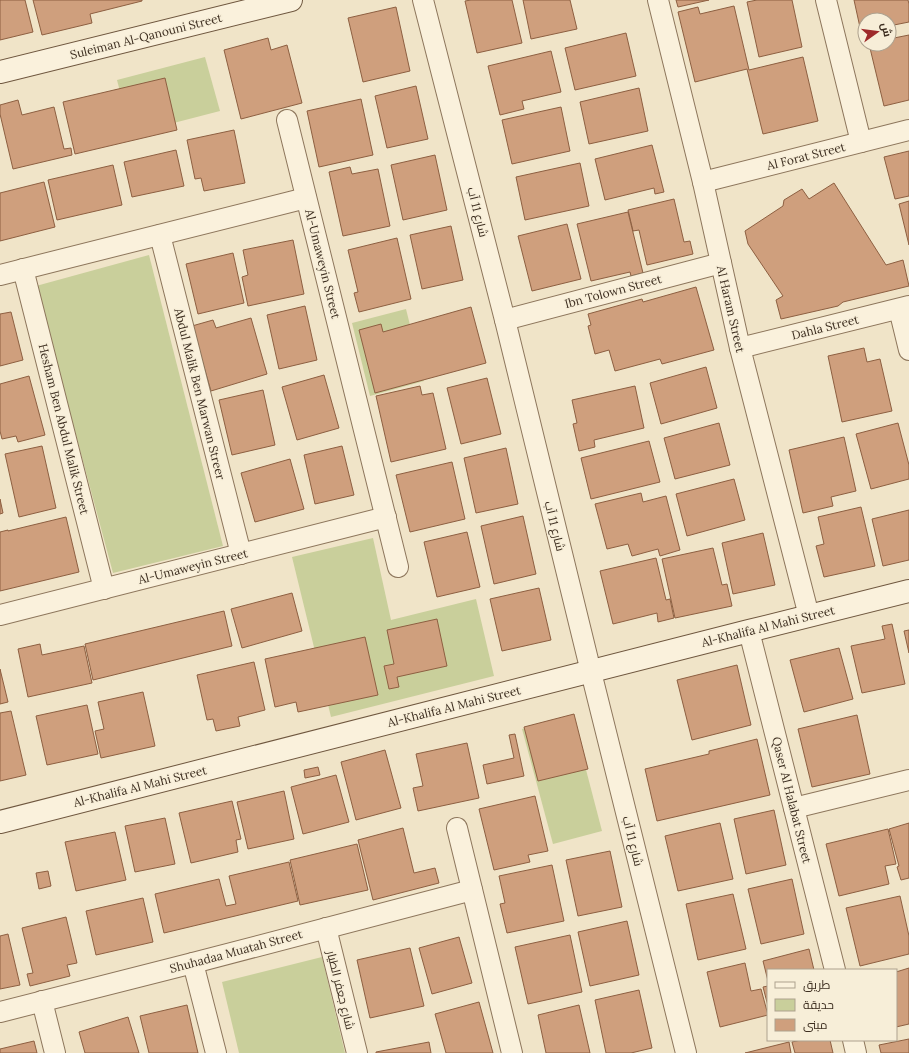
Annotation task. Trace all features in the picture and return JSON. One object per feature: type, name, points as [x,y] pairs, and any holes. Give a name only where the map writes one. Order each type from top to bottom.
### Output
[{"type":"street","name":"Suleiman Al-Qanouni Street","points":[[0,72],[291,0]]},
{"type":"street","name":"شارع 11 آب","points":[[423,0],[505,320],[590,672],[686,1053]]},
{"type":"street","name":"Al Haram Street","points":[[658,0],[703,182],[740,348],[809,616]]},
{"type":"street","points":[[826,0],[861,142]]},
{"type":"street","name":"Al-Umaweyin Street","points":[[287,120],[398,567]]},
{"type":"street","name":"Al Forat Street","points":[[703,182],[909,130]]},
{"type":"street","name":"Al-Umaweyin Street","points":[[0,275],[306,198]]},
{"type":"street","name":"Abdul Malik Ben Marwan Streer","points":[[160,235],[240,554]]},
{"type":"street","name":"Ibn Tolown Street","points":[[505,320],[721,263]]},
{"type":"street","name":"Hesham Ben Abdul Malik Street","points":[[23,269],[104,589]]},
{"type":"street","points":[[904,307],[909,350]]},
{"type":"street","name":"Dahla Street","points":[[740,348],[904,307]]},
{"type":"street","name":"Al-Umaweyin Street","points":[[0,615],[386,517]]},
{"type":"street","name":"Al-Khalifa Al Mahi Street","points":[[0,822],[909,591]]},
{"type":"street","name":"Qaser Al Halabat Street","points":[[749,631],[835,969]]},
{"type":"street","points":[[794,808],[909,780]]},
{"type":"street","points":[[457,828],[512,1053]]},
{"type":"street","name":"Shuhadaa Muatah Street","points":[[0,1012],[472,890]]},
{"type":"street","name":"شارع جعفر الطيار","points":[[326,928],[357,1053]]},
{"type":"street","points":[[193,963],[216,1053]]},
{"type":"street","points":[[42,1001],[55,1053]]},
{"type":"street","points":[[853,1041],[856,1053]]},
{"type":"green space","points":[[205,57],[220,111],[131,134],[117,80]]},
{"type":"green space","points":[[149,255],[223,546],[113,573],[36,286]]},
{"type":"green space","points":[[406,309],[424,381],[370,396],[352,323]]},
{"type":"green space","points":[[373,538],[391,620],[476,599],[494,676],[331,717],[292,557]]},
{"type":"green space","points":[[572,716],[602,831],[553,844],[522,729]]},
{"type":"green space","points":[[322,957],[345,1053],[239,1053],[222,982]]},
{"type":"building","points":[[0,0],[25,0],[33,32],[0,40]]},
{"type":"building","points":[[33,0],[142,1],[90,14],[92,23],[42,35]]},
{"type":"building","points":[[512,0],[522,43],[477,53],[465,1]]},
{"type":"building","points":[[523,0],[570,0],[577,29],[531,39]]},
{"type":"building","points":[[676,0],[709,0],[678,7]]},
{"type":"building","points":[[757,0],[792,0],[802,47],[759,57],[747,2]]},
{"type":"building","points":[[854,0],[908,0],[909,4],[909,22],[897,24],[897,12],[857,12],[857,14]]},
{"type":"building","points":[[734,6],[749,70],[803,57],[818,121],[763,134],[747,69],[695,82],[678,12],[698,7],[700,14]]},
{"type":"building","points":[[396,7],[410,71],[363,82],[348,18]]},
{"type":"building","points":[[626,33],[636,76],[575,90],[565,48]]},
{"type":"building","points":[[909,35],[909,100],[884,106],[871,52],[897,52],[897,37]]},
{"type":"building","points":[[268,38],[271,50],[287,45],[302,103],[241,119],[224,50]]},
{"type":"building","points":[[551,51],[561,92],[522,101],[524,109],[500,115],[488,66]]},
{"type":"building","points":[[165,78],[177,130],[75,154],[63,102]]},
{"type":"building","points":[[416,86],[428,139],[387,148],[375,96]]},
{"type":"building","points":[[639,88],[648,131],[589,144],[580,102]]},
{"type":"building","points":[[361,99],[373,155],[319,167],[307,111]]},
{"type":"building","points":[[18,100],[22,115],[54,107],[64,149],[71,148],[72,155],[13,169],[0,114],[0,105]]},
{"type":"building","points":[[561,107],[570,151],[512,164],[502,120]]},
{"type":"building","points":[[234,130],[245,183],[204,191],[201,178],[195,179],[187,140]]},
{"type":"building","points":[[652,145],[664,192],[655,194],[654,188],[605,200],[595,159]]},
{"type":"building","points":[[176,150],[184,186],[132,197],[124,162]]},
{"type":"building","points":[[909,151],[909,196],[895,199],[884,157]]},
{"type":"building","points":[[435,155],[447,210],[403,220],[391,165]]},
{"type":"building","points":[[580,163],[589,206],[525,220],[516,177]]},
{"type":"building","points":[[113,165],[122,205],[57,220],[48,180]]},
{"type":"building","points":[[350,167],[352,174],[378,169],[390,226],[343,236],[329,172]]},
{"type":"building","points":[[44,182],[55,227],[0,241],[0,193]]},
{"type":"building","points":[[834,183],[886,265],[903,260],[909,286],[843,302],[838,306],[781,319],[776,300],[783,296],[748,244],[745,231],[783,206],[784,200],[802,189],[809,199]]},
{"type":"building","points":[[674,199],[684,242],[690,241],[693,254],[647,265],[639,230],[633,231],[628,210]]},
{"type":"building","points":[[909,201],[909,245],[899,204]]},
{"type":"building","points":[[628,212],[643,273],[631,276],[630,272],[591,281],[577,224]]},
{"type":"building","points":[[567,224],[581,279],[532,291],[518,236]]},
{"type":"building","points":[[451,226],[463,280],[422,289],[410,235]]},
{"type":"building","points":[[397,238],[411,299],[359,312],[354,293],[358,292],[348,250]]},
{"type":"building","points":[[293,240],[304,294],[248,306],[242,277],[248,275],[243,250]]},
{"type":"building","points":[[233,253],[244,303],[198,314],[186,264]]},
{"type":"building","points":[[696,287],[714,350],[662,364],[660,359],[615,371],[609,350],[595,354],[588,326],[591,325],[588,314],[642,299],[643,302]]},
{"type":"building","points":[[305,306],[317,360],[279,369],[267,315]]},
{"type":"building","points":[[471,307],[486,363],[375,393],[359,330],[381,324],[383,332]]},
{"type":"building","points":[[11,312],[23,360],[0,366],[0,314]]},
{"type":"building","points":[[251,318],[267,374],[211,391],[192,326],[213,320],[216,328]]},
{"type":"building","points":[[864,348],[867,362],[880,359],[892,411],[842,422],[828,356]]},
{"type":"building","points":[[706,367],[717,408],[661,424],[650,383]]},
{"type":"building","points":[[324,375],[339,428],[297,440],[282,387]]},
{"type":"building","points":[[29,376],[45,435],[18,442],[16,436],[2,439],[0,431],[0,384]]},
{"type":"building","points":[[487,378],[501,434],[461,444],[447,388]]},
{"type":"building","points":[[420,386],[422,395],[433,393],[446,449],[391,462],[376,396]]},
{"type":"building","points":[[635,386],[644,428],[594,440],[595,447],[579,451],[573,424],[577,423],[572,400]]},
{"type":"building","points":[[263,390],[275,445],[232,455],[219,400]]},
{"type":"building","points":[[719,423],[730,465],[675,479],[664,438]]},
{"type":"building","points":[[898,423],[909,465],[909,479],[871,489],[856,434]]},
{"type":"building","points":[[844,437],[856,491],[831,497],[833,506],[803,513],[789,450]]},
{"type":"building","points":[[649,441],[660,482],[591,499],[581,458]]},
{"type":"building","points":[[42,446],[56,508],[19,517],[5,454]]},
{"type":"building","points":[[342,446],[354,495],[315,504],[304,455]]},
{"type":"building","points":[[506,448],[518,504],[476,513],[464,458]]},
{"type":"building","points":[[290,459],[304,509],[255,522],[241,473]]},
{"type":"building","points":[[452,462],[465,519],[410,532],[396,475]]},
{"type":"building","points":[[734,479],[745,520],[687,536],[676,494]]},
{"type":"building","points":[[641,493],[643,502],[666,496],[680,550],[660,556],[658,549],[632,556],[628,544],[607,549],[595,504]]},
{"type":"building","points":[[0,499],[3,513],[0,514]]},
{"type":"building","points":[[861,507],[875,566],[824,577],[816,546],[824,544],[818,517]]},
{"type":"building","points":[[909,510],[909,560],[883,566],[872,519]]},
{"type":"building","points":[[523,516],[536,574],[494,584],[481,526]]},
{"type":"building","points":[[66,517],[79,572],[0,591],[0,532]]},
{"type":"building","points":[[467,532],[480,587],[437,597],[424,542]]},
{"type":"building","points":[[763,533],[775,585],[733,594],[722,543]]},
{"type":"building","points":[[713,548],[722,585],[727,584],[732,606],[675,618],[662,559]]},
{"type":"building","points":[[656,558],[666,600],[670,599],[674,618],[658,622],[657,613],[613,624],[600,571]]},
{"type":"building","points":[[539,588],[551,640],[502,651],[490,599]]},
{"type":"building","points":[[292,593],[302,631],[242,648],[231,609]]},
{"type":"building","points":[[224,611],[232,646],[93,680],[85,644]]},
{"type":"building","points":[[437,619],[447,666],[397,677],[399,687],[389,689],[384,666],[394,664],[387,630]]},
{"type":"building","points":[[892,624],[905,684],[862,693],[851,646],[885,639],[882,626]]},
{"type":"building","points":[[909,630],[909,653],[904,631]]},
{"type":"building","points":[[365,637],[378,695],[298,712],[296,702],[275,707],[265,659]]},
{"type":"building","points":[[40,644],[42,655],[84,646],[92,683],[28,697],[18,649]]},
{"type":"building","points":[[839,648],[853,699],[804,712],[790,660]]},
{"type":"building","points":[[254,662],[265,710],[238,717],[240,726],[216,731],[213,719],[207,720],[197,675]]},
{"type":"building","points":[[737,665],[751,725],[692,740],[677,680]]},
{"type":"building","points":[[0,669],[8,702],[0,704]]},
{"type":"building","points":[[143,692],[155,746],[101,758],[95,731],[104,729],[98,702]]},
{"type":"building","points":[[87,705],[98,754],[47,765],[36,716]]},
{"type":"building","points":[[11,711],[26,775],[0,781],[0,713]]},
{"type":"building","points":[[574,714],[588,769],[538,781],[524,727]]},
{"type":"building","points":[[857,715],[870,774],[812,787],[798,729]]},
{"type":"building","points":[[515,734],[524,776],[487,784],[483,765],[514,758],[509,735]]},
{"type":"building","points":[[757,739],[770,795],[657,821],[645,769],[709,754],[709,751]]},
{"type":"building","points":[[467,743],[479,798],[418,811],[413,788],[423,786],[416,754]]},
{"type":"building","points":[[385,750],[401,808],[356,820],[341,762]]},
{"type":"building","points":[[318,767],[320,775],[305,778],[304,770]]},
{"type":"building","points":[[336,775],[349,822],[303,834],[291,787]]},
{"type":"building","points":[[284,791],[294,839],[248,849],[237,802]]},
{"type":"building","points":[[535,796],[548,851],[528,855],[530,862],[494,870],[479,809]]},
{"type":"building","points":[[232,801],[241,839],[236,840],[238,852],[191,863],[179,813]]},
{"type":"building","points":[[774,810],[786,865],[746,874],[734,819]]},
{"type":"building","points":[[165,818],[175,864],[135,872],[125,826]]},
{"type":"building","points":[[720,823],[733,879],[678,891],[665,836]]},
{"type":"building","points":[[909,823],[909,878],[901,880],[897,867],[899,866],[889,829]]},
{"type":"building","points":[[403,828],[414,873],[435,868],[439,883],[373,900],[358,840]]},
{"type":"building","points":[[888,829],[896,864],[885,866],[889,884],[839,896],[826,844]]},
{"type":"building","points":[[115,832],[126,880],[76,891],[65,842]]},
{"type":"building","points":[[357,844],[368,890],[300,905],[290,860]]},
{"type":"building","points":[[610,851],[622,907],[578,916],[566,860]]},
{"type":"building","points":[[289,862],[298,901],[164,933],[155,894],[219,879],[226,906],[236,904],[229,876]]},
{"type":"building","points":[[552,865],[564,921],[507,933],[500,904],[505,903],[499,876]]},
{"type":"building","points":[[48,871],[51,886],[39,889],[36,873]]},
{"type":"building","points":[[792,879],[804,934],[761,944],[748,889]]},
{"type":"building","points":[[733,894],[746,949],[698,960],[686,904]]},
{"type":"building","points":[[900,896],[909,936],[909,954],[860,966],[846,908]]},
{"type":"building","points":[[143,898],[153,942],[96,955],[86,911]]},
{"type":"building","points":[[66,917],[77,963],[67,965],[70,976],[30,986],[27,974],[33,973],[22,928]]},
{"type":"building","points":[[627,921],[639,975],[590,986],[578,932]]},
{"type":"building","points":[[8,934],[20,985],[0,989],[0,936]]},
{"type":"building","points":[[570,935],[582,992],[528,1004],[515,947]]},
{"type":"building","points":[[459,937],[472,983],[432,994],[419,948]]},
{"type":"building","points":[[410,948],[424,1006],[370,1018],[357,960]]},
{"type":"building","points":[[809,949],[814,969],[767,969],[767,977],[763,961]]},
{"type":"building","points":[[745,963],[751,991],[761,989],[767,1015],[720,1027],[707,972]]},
{"type":"building","points":[[909,968],[909,1024],[897,1027],[897,972]]},
{"type":"building","points":[[767,986],[767,1002],[763,987]]},
{"type":"building","points":[[639,990],[652,1048],[631,1053],[606,1053],[595,1000]]},
{"type":"building","points":[[479,1002],[493,1053],[446,1053],[435,1014]]},
{"type":"building","points":[[187,1005],[198,1053],[149,1053],[140,1016]]},
{"type":"building","points":[[579,1005],[590,1053],[546,1053],[538,1015]]},
{"type":"building","points":[[128,1017],[139,1053],[85,1053],[79,1032]]},
{"type":"building","points":[[909,1039],[909,1053],[881,1053],[879,1045]]},
{"type":"building","points":[[34,1041],[37,1053],[0,1053],[0,1049]]},
{"type":"building","points":[[830,1041],[833,1053],[795,1053],[792,1042]]},
{"type":"building","points":[[429,1042],[431,1053],[376,1053],[376,1052]]},
{"type":"building","points":[[789,1042],[791,1053],[745,1053]]}]
